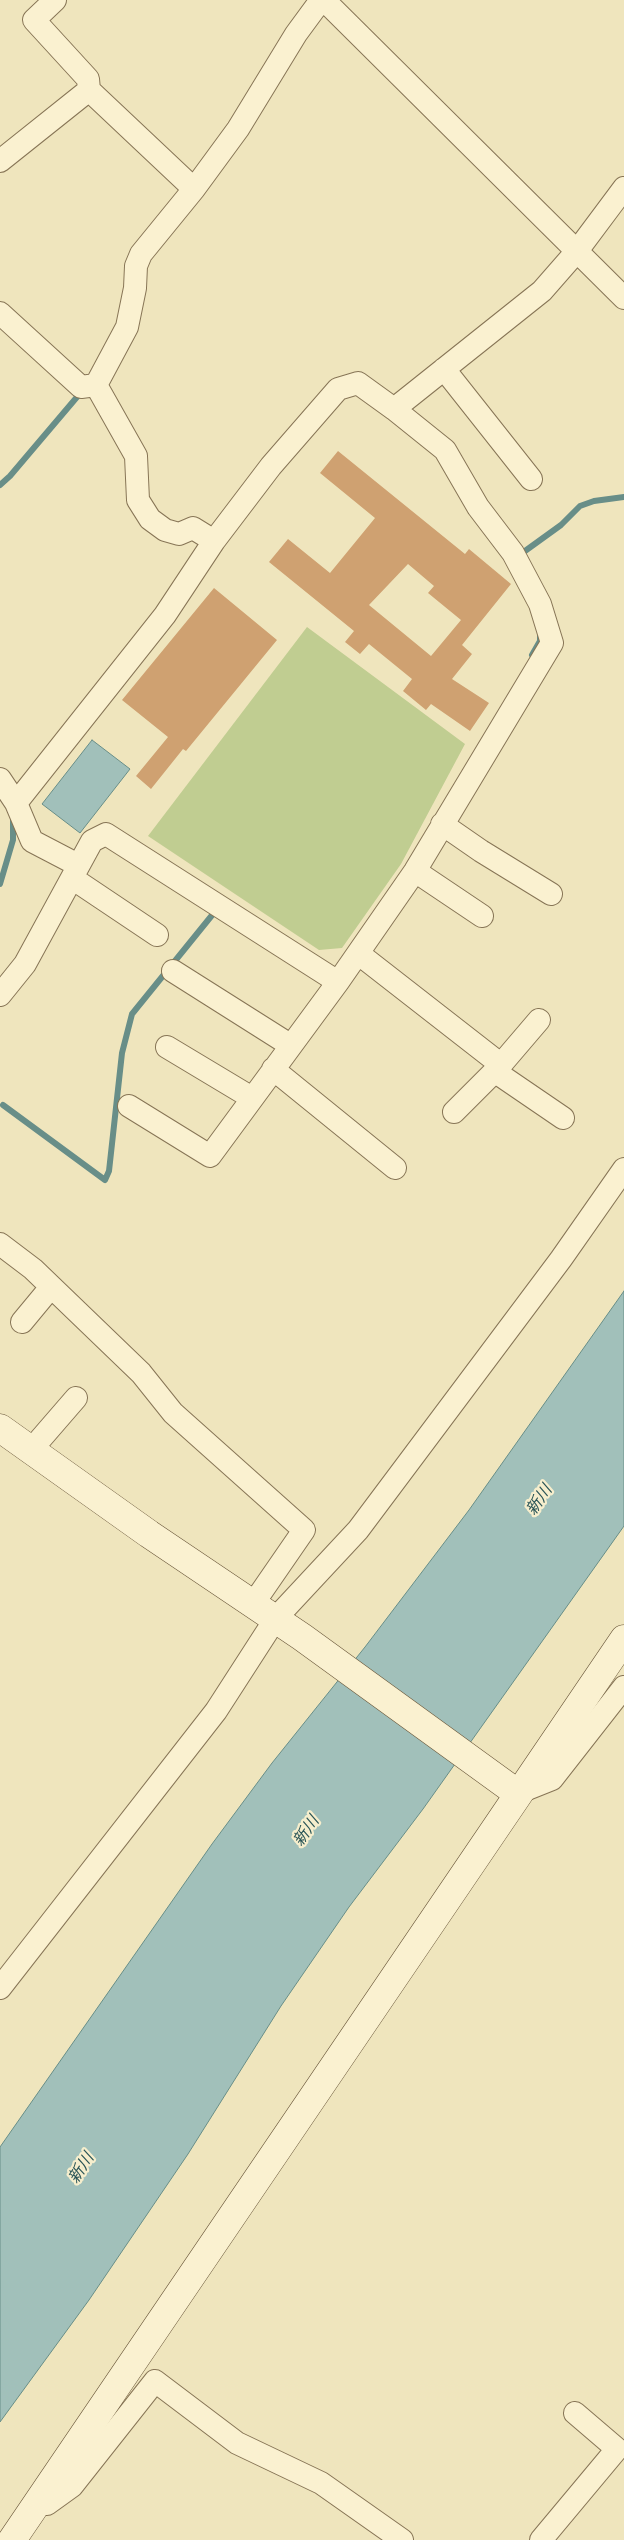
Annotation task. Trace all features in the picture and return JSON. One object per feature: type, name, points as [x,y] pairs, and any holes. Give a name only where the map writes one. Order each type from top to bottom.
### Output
[{"type":"street","points":[[55,0],[34,20],[88,79],[89,90],[194,189]]},
{"type":"street","points":[[96,384],[127,327],[135,288],[136,266],[141,254],[194,189],[238,129],[296,34],[322,0],[624,298]]},
{"type":"street","points":[[0,161],[89,90]]},
{"type":"street","points":[[394,409],[542,292],[577,251],[624,188]]},
{"type":"street","points":[[0,313],[81,387],[96,384]]},
{"type":"street","points":[[444,369],[531,479]]},
{"type":"street","points":[[16,803],[165,615],[214,541],[271,466],[338,389],[358,383],[445,450],[478,507],[513,553],[540,604],[552,643],[415,871],[359,954],[290,1045],[210,1156],[129,1106]]},
{"type":"street","points":[[96,384],[136,456],[138,500],[150,519],[165,530],[179,534],[193,528],[214,541]]},
{"type":"street","points":[[0,779],[16,803],[32,841],[75,871],[157,935]]},
{"type":"street","points":[[442,824],[481,851],[551,894]]},
{"type":"street","points":[[0,995],[25,964],[92,841],[106,834],[338,982]]},
{"type":"street","points":[[415,871],[482,916]]},
{"type":"street","points":[[359,954],[496,1060],[500,1075],[563,1118]]},
{"type":"street","points":[[173,971],[290,1045]]},
{"type":"street","points":[[454,1112],[498,1068],[539,1020]]},
{"type":"street","points":[[167,1046],[252,1098]]},
{"type":"street","points":[[273,1069],[395,1168]]},
{"type":"street","points":[[265,1611],[358,1530],[561,1259],[624,1169]]},
{"type":"street","points":[[0,1244],[33,1269],[141,1373],[173,1414],[304,1530],[216,1711],[0,1988]]},
{"type":"street","points":[[22,1322],[51,1287]]},
{"type":"street","points":[[31,1450],[76,1398]]},
{"type":"street","points":[[0,1428],[148,1534],[302,1637],[516,1792]]},
{"type":"street","points":[[12,2540],[44,2502],[516,1792],[624,1639]]},
{"type":"street","points":[[516,1792],[552,1779],[624,1687]]},
{"type":"street","points":[[28,2540],[44,2502],[72,2486],[156,2380],[237,2443],[321,2483],[402,2540]]},
{"type":"street","points":[[541,2540],[617,2449],[575,2413]]},
{"type":"green space","points":[[307,627],[465,744],[401,864],[342,948],[319,950],[148,836]]},
{"type":"water","points":[[92,740],[130,769],[80,833],[42,804]]},
{"type":"water","name":"新川","points":[[624,1291],[624,1526],[423,1809],[349,1907],[281,2006],[188,2154],[89,2300],[0,2422],[0,2147],[212,1844],[272,1763],[365,1647],[469,1510]]},
{"type":"building","points":[[338,451],[465,554],[469,549],[511,584],[462,645],[472,654],[452,679],[489,703],[470,731],[431,704],[426,710],[403,691],[412,679],[369,644],[360,654],[345,642],[354,631],[269,562],[288,539],[330,573],[375,518],[320,473]],"holes":[[[408,564],[434,586],[428,593],[461,620],[431,656],[369,605]]]},
{"type":"building","points":[[214,588],[277,640],[186,751],[183,749],[151,789],[136,776],[168,737],[122,700]]},
{"type":"waterway","points":[[0,485],[10,476],[77,397]]},
{"type":"waterway","points":[[525,551],[561,525],[580,506],[594,501],[624,497]]},
{"type":"waterway","points":[[532,655],[540,641],[540,634]]},
{"type":"waterway","points":[[0,884],[13,840],[13,818]]},
{"type":"waterway","points":[[3,1105],[105,1180],[109,1171],[122,1053],[132,1014],[213,914]]}]
